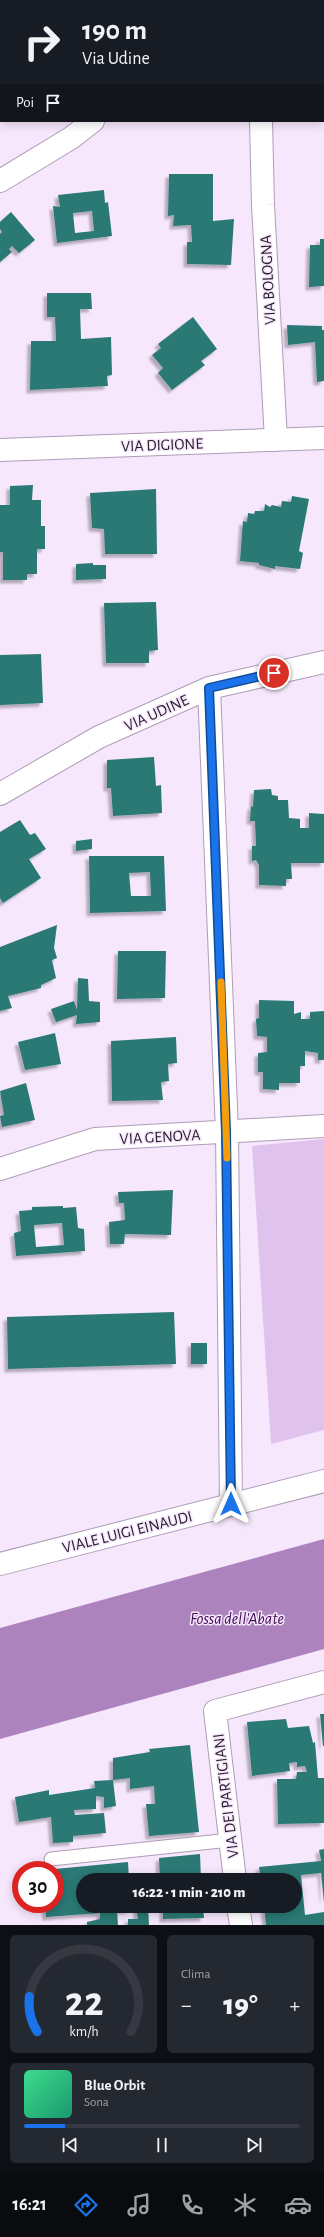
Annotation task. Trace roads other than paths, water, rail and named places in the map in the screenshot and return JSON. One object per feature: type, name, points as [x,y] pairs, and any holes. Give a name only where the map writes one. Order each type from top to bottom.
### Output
[{"type":"street","points":[[0,181],[72,138],[92,122]]},
{"type":"street","name":"VIA BOLOGNA","points":[[262,122],[262,205],[276,440]]},
{"type":"street","name":"VIA DIGIONE","points":[[0,450],[324,438]]},
{"type":"street","name":"VIA UDINE","points":[[0,794],[99,738],[209,688],[324,662]]},
{"type":"street","points":[[209,688],[226,1132],[231,1504]]},
{"type":"street","name":"VIA GENOVA","points":[[0,1169],[95,1139],[324,1126]]},
{"type":"street","name":"VIALE LUIGI EINAUDI","points":[[0,1564],[324,1481]]},
{"type":"street","name":"VIA DEI PARTIGIANI","points":[[234,1873],[215,1711],[324,1682]]},
{"type":"street","points":[[239,1913],[241,1925]]},
{"type":"lane","points":[[51,1859],[230,1840]]},
{"type":"water","name":"Fossa dell'Abate","points":[[324,1539],[324,1649],[0,1739],[0,1628]]}]
